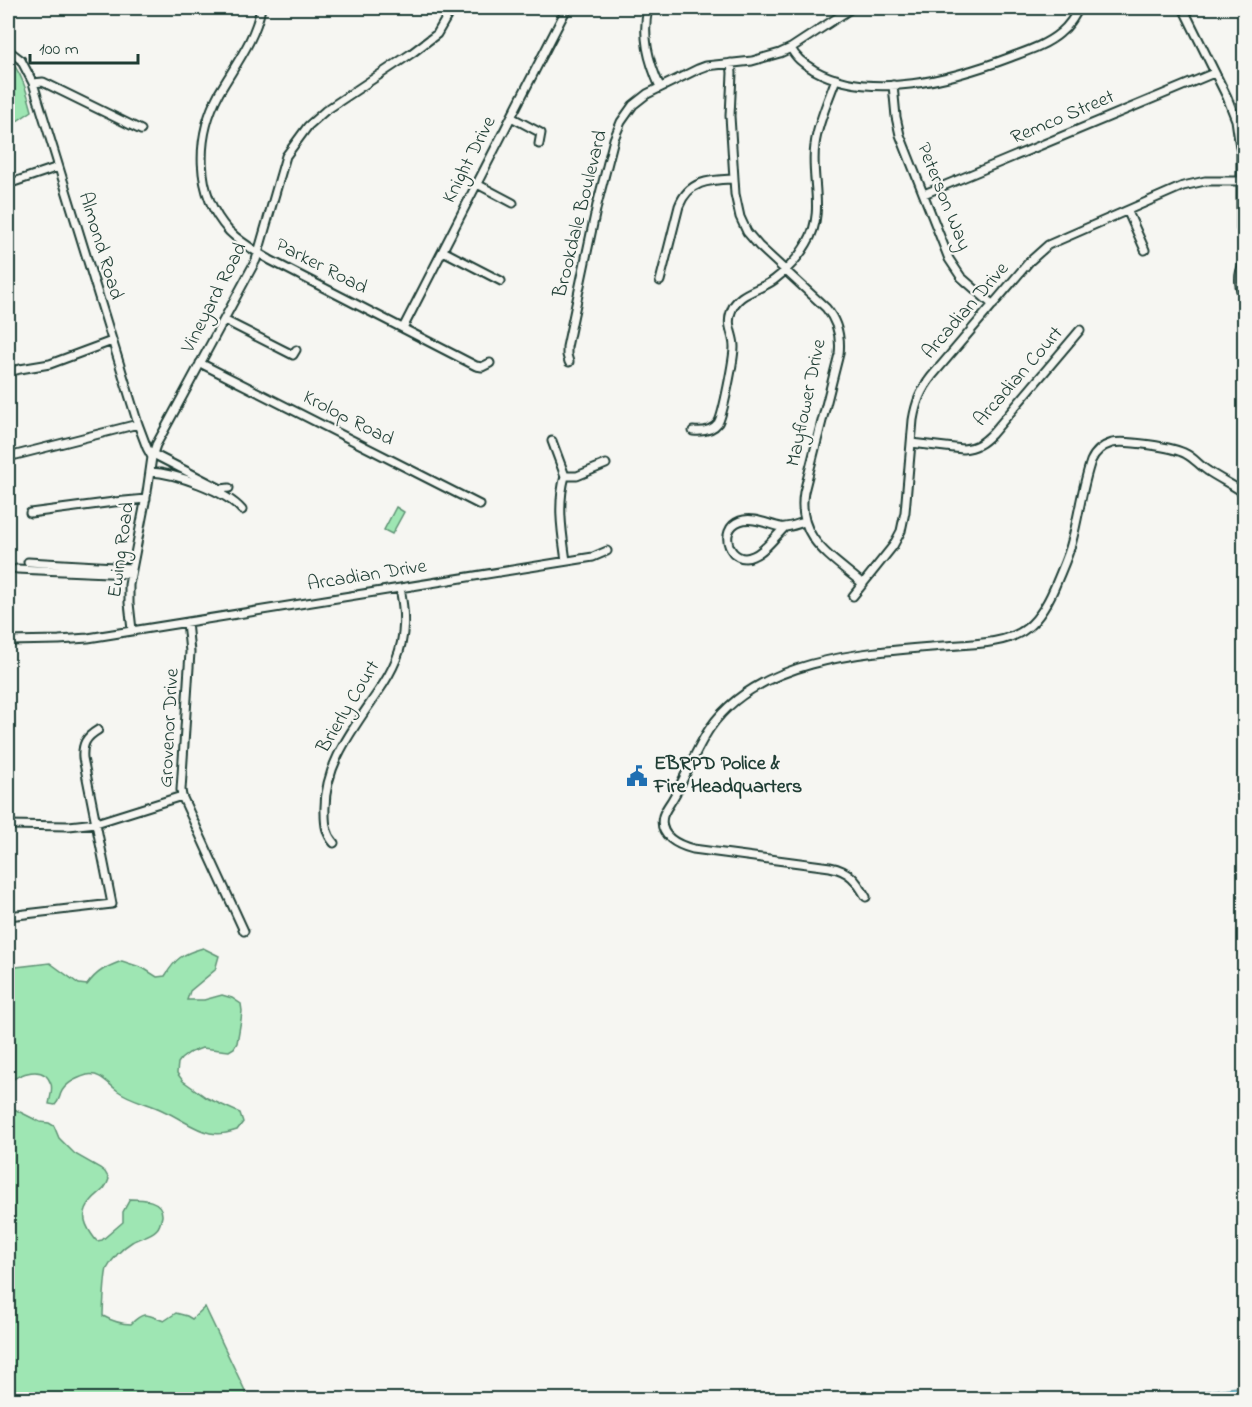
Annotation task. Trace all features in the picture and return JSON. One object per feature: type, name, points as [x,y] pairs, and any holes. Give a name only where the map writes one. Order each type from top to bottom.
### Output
[{"type":"street","name":"Parker Road","points":[[261,8],[252,37],[212,109],[204,133],[202,156],[205,184],[213,208],[231,233],[258,254],[476,366],[482,367],[490,363]]},
{"type":"street","name":"Vineyard Road","points":[[153,456],[164,430],[253,267],[286,156],[308,126],[325,111],[437,34],[452,8]]},
{"type":"street","name":"Knight Drive","points":[[403,328],[567,8]]},
{"type":"street","points":[[648,8],[645,43],[660,87]]},
{"type":"street","name":"Brookdale Boulevard","points":[[569,362],[567,347],[597,205],[614,139],[621,122],[633,105],[646,94],[698,69],[759,59],[791,48],[852,8]]},
{"type":"street","points":[[791,48],[796,57],[806,65],[836,80],[859,84],[893,85],[934,81],[984,68],[1048,41],[1062,32],[1079,8]]},
{"type":"street","points":[[1183,8],[1236,120],[1243,181],[1241,229]]},
{"type":"street","name":"Almond Road","points":[[8,50],[21,60],[33,83],[138,424],[147,448],[153,456]]},
{"type":"street","name":"Mayflower Drive","points":[[731,63],[730,116],[738,210],[747,231],[766,254],[830,313],[836,325],[840,343],[804,492],[802,507],[804,522]]},
{"type":"street","name":"Remco Street","points":[[924,195],[1214,72]]},
{"type":"street","points":[[693,431],[709,430],[722,416],[734,348],[728,324],[732,307],[744,295],[769,284],[785,270],[807,244],[815,224],[817,202],[815,145],[836,80]]},
{"type":"street","points":[[33,83],[43,81],[141,130]]},
{"type":"street","name":"Peterson Way","points":[[893,85],[898,126],[944,246],[956,270],[993,305]]},
{"type":"street","points":[[511,117],[541,133],[539,144]]},
{"type":"street","points":[[8,184],[58,167]]},
{"type":"street","points":[[660,281],[679,206],[684,195],[701,182],[734,179]]},
{"type":"street","name":"Arcadian Drive","points":[[853,596],[893,546],[902,531],[915,407],[924,386],[1034,256],[1058,240],[1190,184],[1205,181],[1243,181]]},
{"type":"street","points":[[477,184],[513,203]]},
{"type":"street","points":[[1128,212],[1145,250]]},
{"type":"street","points":[[443,251],[501,281]]},
{"type":"street","points":[[1245,262],[1239,273],[1245,300]]},
{"type":"street","points":[[224,320],[293,355],[296,350]]},
{"type":"street","name":"Arcadian Court","points":[[911,443],[963,449],[980,445],[992,434],[1080,330]]},
{"type":"street","points":[[8,372],[50,364],[112,341]]},
{"type":"street","name":"Krolop Road","points":[[200,363],[480,505]]},
{"type":"street","points":[[16,455],[138,424]]},
{"type":"street","points":[[552,441],[565,476],[560,498],[560,514],[566,561]]},
{"type":"street","points":[[866,897],[856,881],[842,870],[693,849],[678,844],[668,836],[663,824],[664,815],[702,741],[721,714],[757,686],[779,675],[811,665],[891,650],[986,642],[1012,637],[1024,630],[1041,613],[1056,585],[1072,541],[1091,461],[1097,451],[1107,445],[1121,442],[1178,450],[1245,493]]},
{"type":"street","points":[[153,456],[221,489],[229,488]]},
{"type":"street","name":"Ewing Road","points":[[132,630],[129,603],[131,571],[153,456]]},
{"type":"street","points":[[565,476],[577,476],[606,464]]},
{"type":"street","points":[[150,472],[171,475],[193,482],[232,501],[242,510]]},
{"type":"street","points":[[30,513],[146,499]]},
{"type":"street","points":[[784,528],[745,519],[733,525],[728,534],[728,545],[736,555],[749,558],[759,553],[784,528],[804,522],[820,547],[863,584]]},
{"type":"street","name":"Arcadian Drive","points":[[132,630],[593,557],[607,551]]},
{"type":"street","points":[[28,562],[131,571]]},
{"type":"street","points":[[17,568],[131,571]]},
{"type":"street","name":"Brierly Court","points":[[334,843],[328,837],[326,822],[325,801],[328,782],[338,755],[389,676],[397,658],[404,621],[400,588]]},
{"type":"street","name":"Grovenor Drive","points":[[187,622],[190,652],[181,772],[182,796],[244,931]]},
{"type":"street","points":[[8,641],[70,640],[132,630]]},
{"type":"street","points":[[8,916],[112,904],[82,751],[86,740],[98,730]]},
{"type":"street","points":[[8,825],[69,826],[96,823],[182,796]]},
{"type":"green space","points":[[8,60],[17,69],[32,111],[8,127]]},
{"type":"green space","points":[[396,507],[404,512],[392,534],[384,530]]},
{"type":"green space","points":[[203,948],[219,956],[215,970],[190,991],[187,1000],[204,1000],[222,995],[241,1004],[237,1043],[229,1051],[202,1048],[189,1053],[178,1063],[177,1073],[183,1081],[207,1098],[240,1113],[243,1122],[237,1130],[220,1134],[204,1131],[158,1108],[123,1094],[96,1075],[87,1075],[68,1084],[55,1105],[49,1104],[52,1086],[43,1074],[31,1072],[18,1076],[8,1083],[8,968],[50,963],[79,984],[87,985],[102,970],[122,961],[143,968],[157,977],[165,976],[180,957]]},
{"type":"green space","points":[[8,1106],[40,1122],[54,1126],[59,1138],[75,1154],[105,1172],[109,1179],[107,1183],[85,1211],[85,1221],[97,1241],[102,1240],[123,1222],[123,1212],[130,1199],[151,1201],[161,1210],[162,1216],[157,1229],[125,1247],[107,1269],[103,1316],[116,1322],[131,1324],[143,1315],[164,1321],[176,1313],[192,1319],[205,1307],[249,1399],[8,1399]]},
{"type":"water","points":[[1244,1386],[1244,1399],[1192,1399],[1201,1392]]},
{"type":"place","name":"EBRPD Police & Fire Headquarters","points":[[637,776]]}]
